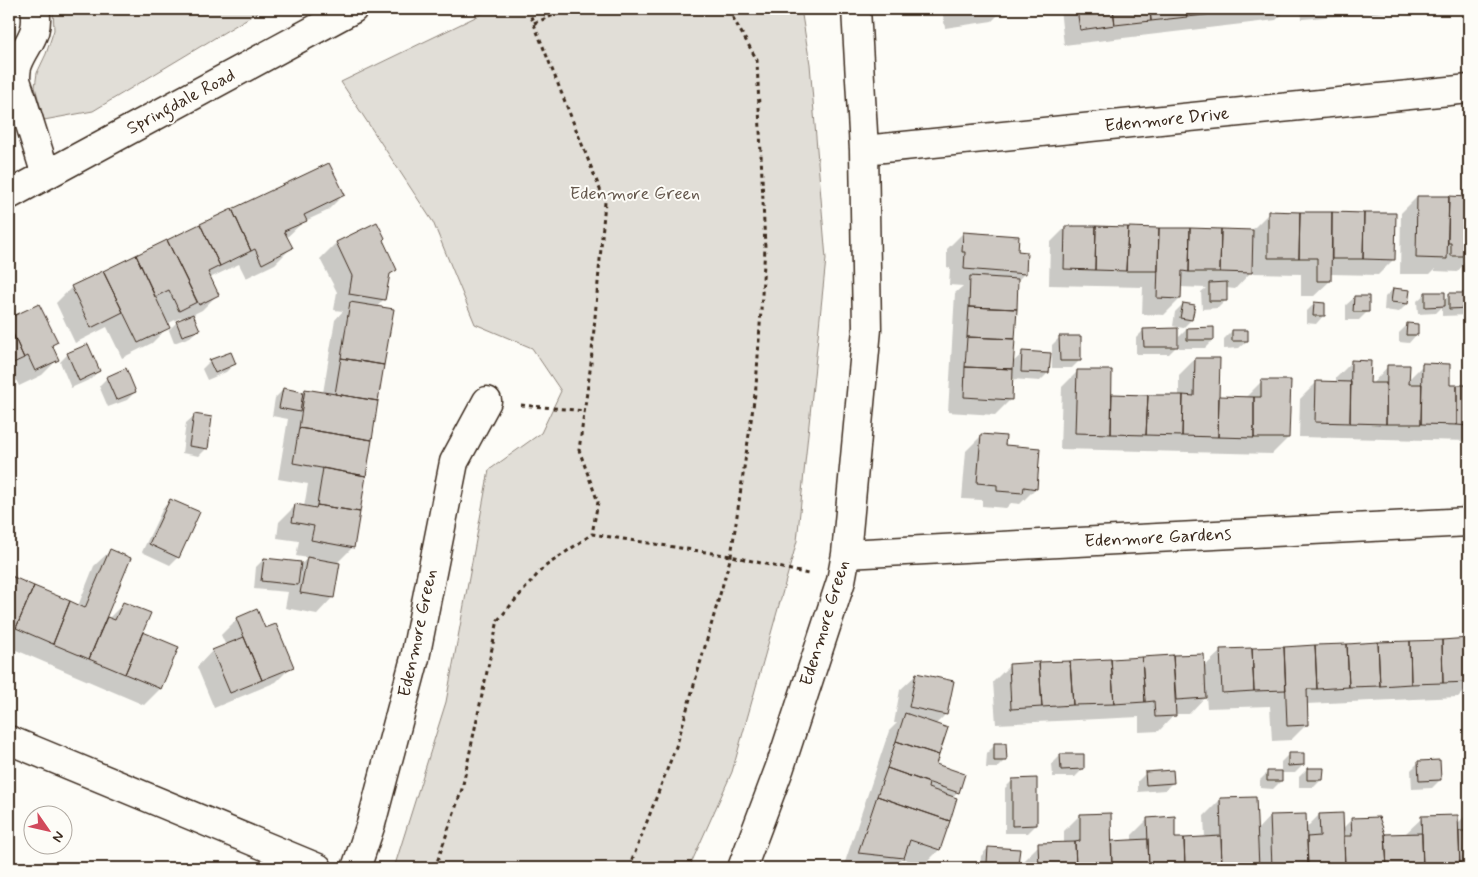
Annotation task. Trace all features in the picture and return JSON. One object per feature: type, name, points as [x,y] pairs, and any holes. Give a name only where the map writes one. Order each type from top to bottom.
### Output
[{"type":"street","points":[[36,9],[37,20],[33,37],[12,79],[46,175]]},
{"type":"street","name":"Springdale Road","points":[[9,195],[353,9]]},
{"type":"street","name":"Edenmore Green","points":[[742,868],[780,767],[841,581],[846,554],[867,329],[864,150],[856,9]]},
{"type":"street","name":"Edenmore Drive","points":[[864,150],[1469,89]]},
{"type":"street","name":"Edenmore Green","points":[[356,868],[371,824],[415,658],[454,462],[487,401]]},
{"type":"street","name":"Edenmore Gardens","points":[[846,554],[1469,522]]},
{"type":"street","points":[[9,740],[318,868]]},
{"type":"path","points":[[528,9],[605,202],[591,363],[579,450],[598,502],[592,534]]},
{"type":"path","points":[[534,24],[569,9]]},
{"type":"path","points":[[629,868],[677,744],[731,556],[756,387],[765,248],[757,60],[728,9]]},
{"type":"path","points":[[487,401],[585,411]]},
{"type":"path","points":[[435,868],[462,789],[498,620],[543,568],[592,534],[731,556],[841,581]]},
{"type":"green space","points":[[53,9],[263,9],[93,111],[44,120],[35,87],[37,73],[54,30]]},
{"type":"green space","name":"Edenmore Green","points":[[492,9],[801,9],[810,64],[826,259],[797,541],[732,772],[689,868],[394,868],[446,702],[489,470],[541,433],[561,391],[532,348],[475,324],[433,222],[341,82]]},
{"type":"building","points":[[1077,9],[1113,9],[1115,25],[1080,30]]},
{"type":"building","points":[[1113,9],[1150,9],[1151,21],[1115,25]]},
{"type":"building","points":[[1150,9],[1186,9],[1187,17],[1151,21]]},
{"type":"building","points":[[1186,9],[1222,9],[1222,13],[1187,17]]},
{"type":"building","points":[[1222,9],[1258,9],[1222,13]]},
{"type":"building","points":[[329,163],[345,195],[304,215],[307,221],[284,231],[293,248],[262,264],[255,249],[251,251],[232,209]]},
{"type":"building","points":[[1417,196],[1449,196],[1447,259],[1416,258]]},
{"type":"building","points":[[1449,196],[1469,197],[1469,256],[1451,256],[1451,243],[1448,243]]},
{"type":"building","points":[[232,209],[251,251],[220,266],[200,224]]},
{"type":"building","points":[[1268,211],[1300,212],[1299,258],[1268,258]]},
{"type":"building","points":[[1300,212],[1332,212],[1331,281],[1317,281],[1317,258],[1299,258]]},
{"type":"building","points":[[1332,212],[1364,213],[1363,259],[1332,259]]},
{"type":"building","points":[[1364,213],[1396,213],[1395,260],[1363,259]]},
{"type":"building","points":[[377,222],[397,270],[390,274],[385,300],[349,294],[352,276],[336,242]]},
{"type":"building","points":[[200,224],[220,266],[208,272],[219,295],[199,305],[167,240]]},
{"type":"building","points":[[1065,226],[1096,226],[1095,270],[1064,269]]},
{"type":"building","points":[[1096,226],[1128,227],[1126,271],[1095,270]]},
{"type":"building","points":[[1128,227],[1159,228],[1158,271],[1126,271]]},
{"type":"building","points":[[1159,228],[1190,228],[1189,272],[1182,271],[1181,299],[1157,298]]},
{"type":"building","points":[[1190,228],[1221,229],[1220,272],[1189,272]]},
{"type":"building","points":[[1221,229],[1253,230],[1252,273],[1220,272]]},
{"type":"building","points":[[963,232],[1019,236],[1018,251],[1027,252],[1026,274],[964,269],[965,252],[962,252]]},
{"type":"building","points":[[167,240],[197,302],[179,311],[169,290],[155,297],[136,255]]},
{"type":"building","points":[[136,255],[170,328],[138,343],[103,271]]},
{"type":"building","points":[[103,271],[123,312],[91,328],[71,286]]},
{"type":"building","points":[[970,276],[1018,279],[1017,309],[969,307]]},
{"type":"building","points":[[1227,282],[1227,301],[1209,301],[1209,283]]},
{"type":"building","points":[[1393,288],[1410,290],[1408,304],[1391,302]]},
{"type":"building","points":[[1425,292],[1445,292],[1445,306],[1425,307]]},
{"type":"building","points":[[1449,293],[1469,293],[1469,308],[1449,309]]},
{"type":"building","points":[[1354,296],[1369,296],[1369,312],[1353,312]]},
{"type":"building","points":[[350,302],[394,309],[384,365],[341,358]]},
{"type":"building","points":[[1314,302],[1325,303],[1325,316],[1313,316]]},
{"type":"building","points":[[1183,303],[1195,305],[1192,320],[1180,318]]},
{"type":"building","points":[[39,304],[58,342],[52,345],[59,360],[35,371],[28,356],[24,358],[9,325],[9,318]]},
{"type":"building","points":[[969,307],[1017,309],[1015,339],[967,337]]},
{"type":"building","points":[[193,314],[200,330],[182,336],[176,321]]},
{"type":"building","points":[[1407,323],[1418,324],[1418,335],[1406,335]]},
{"type":"building","points":[[9,325],[24,358],[9,365]]},
{"type":"building","points":[[1214,327],[1214,340],[1187,340],[1187,328]]},
{"type":"building","points":[[1178,328],[1178,347],[1144,347],[1143,329]]},
{"type":"building","points":[[1232,330],[1248,330],[1248,341],[1232,341]]},
{"type":"building","points":[[1059,336],[1081,336],[1081,361],[1060,361]]},
{"type":"building","points":[[967,337],[1015,339],[1013,369],[965,367]]},
{"type":"building","points":[[88,344],[100,371],[79,381],[67,353]]},
{"type":"building","points":[[1022,351],[1051,353],[1049,373],[1021,372]]},
{"type":"building","points":[[231,352],[236,364],[215,373],[209,360]]},
{"type":"building","points":[[341,358],[384,365],[378,401],[335,394]]},
{"type":"building","points":[[1195,358],[1220,358],[1218,437],[1182,436],[1183,395],[1194,396]]},
{"type":"building","points":[[1351,360],[1371,361],[1370,383],[1386,383],[1386,424],[1350,423]]},
{"type":"building","points":[[1422,363],[1450,364],[1450,385],[1457,385],[1457,425],[1421,424]]},
{"type":"building","points":[[1387,365],[1410,365],[1409,384],[1422,384],[1421,424],[1386,424]]},
{"type":"building","points":[[965,367],[1013,369],[1012,400],[964,397]]},
{"type":"building","points":[[126,368],[136,392],[116,400],[106,377]]},
{"type":"building","points":[[1077,370],[1112,370],[1111,434],[1075,433]]},
{"type":"building","points":[[1261,380],[1291,380],[1289,438],[1254,438],[1254,397],[1261,397]]},
{"type":"building","points":[[1316,381],[1351,382],[1350,423],[1315,422]]},
{"type":"building","points":[[1457,385],[1469,385],[1469,426],[1457,425]]},
{"type":"building","points":[[283,388],[303,392],[300,412],[279,408]]},
{"type":"building","points":[[305,389],[378,401],[372,440],[299,428]]},
{"type":"building","points":[[1112,394],[1148,395],[1146,435],[1111,434]]},
{"type":"building","points":[[1148,395],[1183,395],[1182,436],[1146,435]]},
{"type":"building","points":[[1219,396],[1254,397],[1254,438],[1218,437]]},
{"type":"building","points":[[194,414],[212,417],[208,449],[189,446]]},
{"type":"building","points":[[299,428],[372,440],[366,476],[293,463]]},
{"type":"building","points":[[981,434],[1006,436],[1005,445],[1040,448],[1037,489],[1024,487],[1023,493],[997,491],[997,485],[977,483]]},
{"type":"building","points":[[323,468],[366,476],[360,512],[317,505]]},
{"type":"building","points":[[170,499],[200,512],[179,558],[149,544]]},
{"type":"building","points":[[295,504],[316,508],[317,505],[360,512],[354,548],[311,540],[314,526],[292,522]]},
{"type":"building","points":[[110,549],[131,558],[89,659],[53,644],[70,601],[85,608]]},
{"type":"building","points":[[307,557],[340,563],[334,598],[300,593]]},
{"type":"building","points":[[264,558],[301,562],[298,585],[261,581]]},
{"type":"building","points":[[9,575],[34,586],[16,628],[9,625]]},
{"type":"building","points":[[34,586],[70,601],[53,644],[16,628]]},
{"type":"building","points":[[123,602],[151,613],[125,674],[89,659],[107,617],[115,620]]},
{"type":"building","points":[[257,609],[265,628],[276,624],[294,667],[262,680],[236,618]]},
{"type":"building","points":[[143,632],[179,647],[161,689],[125,674]]},
{"type":"building","points":[[244,637],[262,680],[230,693],[212,650]]},
{"type":"building","points":[[1469,638],[1469,682],[1443,683],[1442,640]]},
{"type":"building","points":[[1442,640],[1443,683],[1411,684],[1410,641]]},
{"type":"building","points":[[1410,641],[1411,684],[1380,686],[1378,642]]},
{"type":"building","points":[[1378,642],[1380,686],[1349,687],[1347,644]]},
{"type":"building","points":[[1347,644],[1349,687],[1317,689],[1315,645]]},
{"type":"building","points":[[1315,645],[1317,689],[1307,689],[1308,725],[1287,726],[1284,647]]},
{"type":"building","points":[[1284,647],[1286,690],[1254,691],[1252,648]]},
{"type":"building","points":[[1252,648],[1254,691],[1222,693],[1220,649]]},
{"type":"building","points":[[1204,654],[1206,698],[1176,700],[1173,655]]},
{"type":"building","points":[[1173,655],[1176,716],[1155,717],[1154,701],[1145,702],[1142,657]]},
{"type":"building","points":[[1142,657],[1145,702],[1114,704],[1111,659]]},
{"type":"building","points":[[1111,659],[1114,704],[1073,705],[1070,661]]},
{"type":"building","points":[[1070,661],[1073,705],[1042,707],[1039,662]]},
{"type":"building","points":[[1039,662],[1042,707],[1011,709],[1009,664]]},
{"type":"building","points":[[916,673],[954,681],[947,715],[909,707]]},
{"type":"building","points":[[905,713],[948,728],[939,755],[896,741]]},
{"type":"building","points":[[896,741],[939,755],[936,764],[965,774],[959,793],[887,768]]},
{"type":"building","points":[[994,743],[1006,743],[1007,761],[994,761]]},
{"type":"building","points":[[1288,753],[1304,753],[1304,765],[1288,766]]},
{"type":"building","points":[[1060,754],[1084,754],[1084,769],[1061,770]]},
{"type":"building","points":[[1440,760],[1441,780],[1419,781],[1418,761]]},
{"type":"building","points":[[887,768],[929,783],[928,788],[957,798],[950,821],[877,796]]},
{"type":"building","points":[[1307,768],[1324,768],[1323,780],[1307,780]]},
{"type":"building","points":[[1173,770],[1174,783],[1146,785],[1145,772]]},
{"type":"building","points":[[1267,771],[1282,771],[1282,781],[1267,781]]},
{"type":"building","points":[[1037,778],[1037,825],[1012,826],[1012,779]]},
{"type":"building","points":[[877,796],[950,821],[940,850],[910,840],[904,858],[858,853]]},
{"type":"building","points":[[1256,797],[1259,868],[1222,868],[1220,798]]},
{"type":"building","points":[[1111,813],[1112,868],[1076,868],[1075,842],[1080,841],[1080,814]]},
{"type":"building","points":[[1343,813],[1345,868],[1308,868],[1307,837],[1320,836],[1319,814]]},
{"type":"building","points":[[1306,814],[1308,868],[1272,868],[1270,815]]},
{"type":"building","points":[[1458,815],[1460,868],[1423,868],[1421,816]]},
{"type":"building","points":[[1175,816],[1175,838],[1184,838],[1185,868],[1149,868],[1147,818]]},
{"type":"building","points":[[1379,817],[1385,834],[1387,868],[1345,868],[1344,836],[1352,836],[1351,818]]},
{"type":"building","points":[[1459,831],[1469,831],[1469,868],[1460,868]]},
{"type":"building","points":[[1422,833],[1423,868],[1387,868],[1385,834]]},
{"type":"building","points":[[1221,836],[1222,868],[1185,868],[1184,838]]},
{"type":"building","points":[[1148,839],[1149,868],[1112,868],[1111,841]]},
{"type":"building","points":[[1075,842],[1076,868],[1039,868],[1038,843]]},
{"type":"building","points":[[988,847],[1020,849],[1018,864],[987,863]]}]
